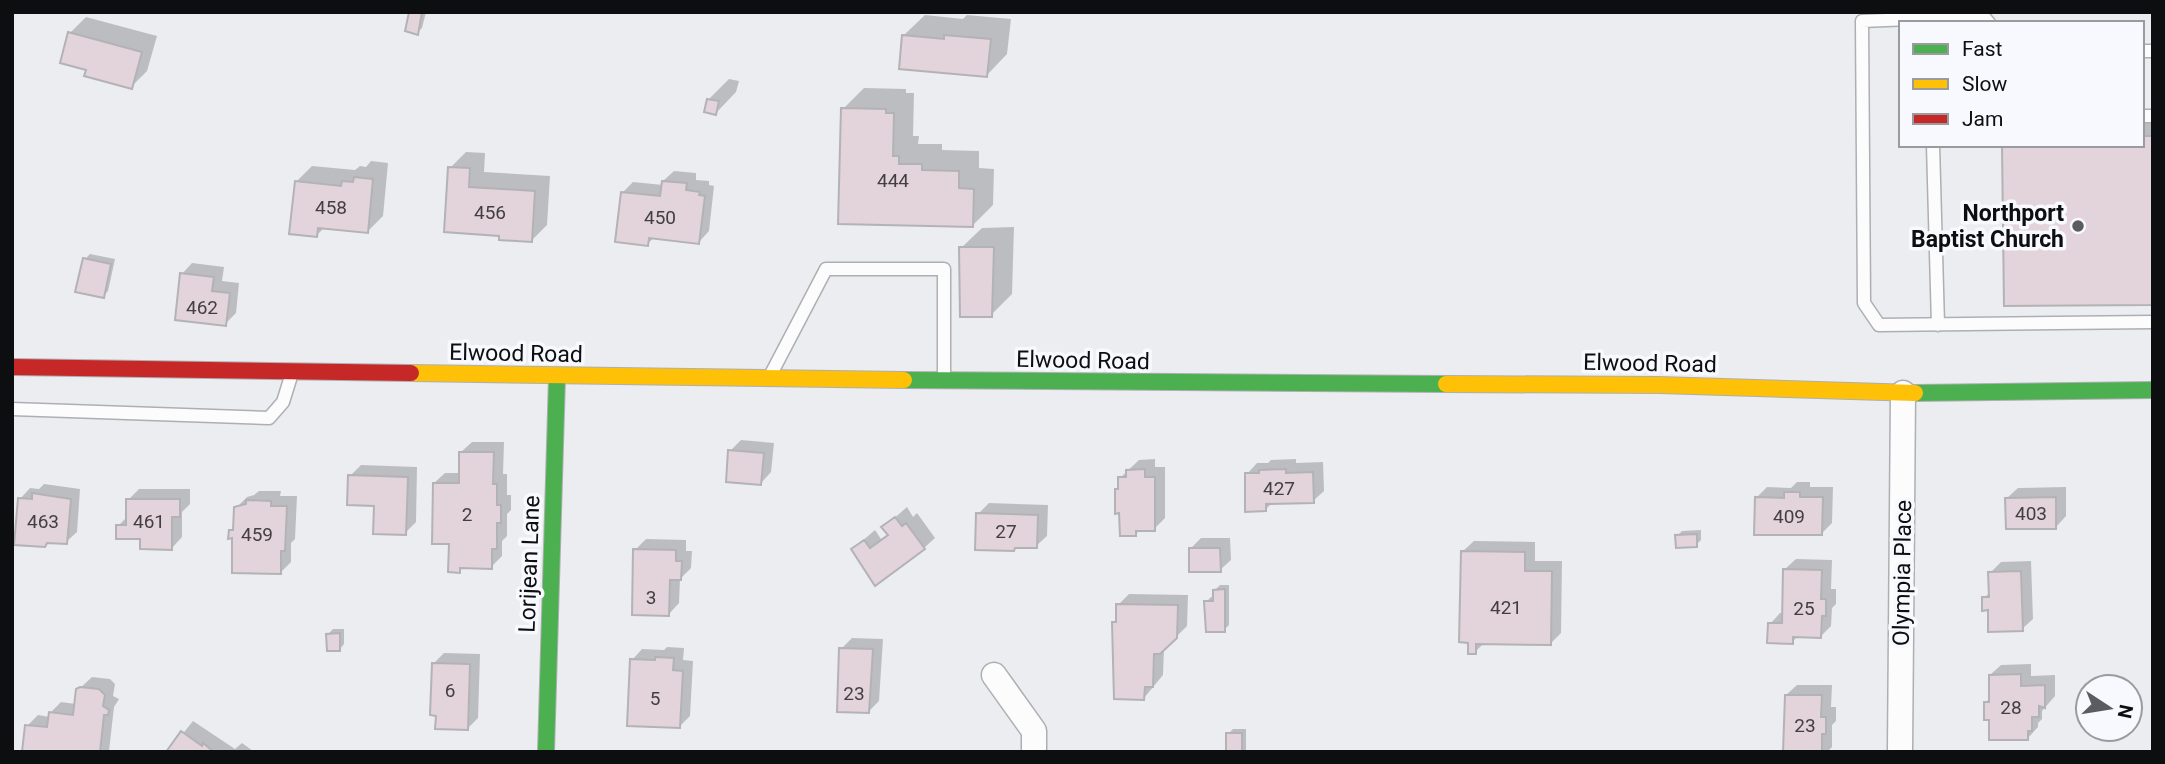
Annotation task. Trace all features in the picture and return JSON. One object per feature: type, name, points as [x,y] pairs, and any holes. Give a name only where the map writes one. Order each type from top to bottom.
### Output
[{"type":"main road","name":"Elwood Road","points":[[12,367],[557,377],[1307,385],[1658,385],[1903,393],[2153,390]]},
{"type":"main road","name":"Lorijean Lane","points":[[547,752],[557,377]]},
{"type":"street","name":"Olympia Place","points":[[1900,752],[1903,393]]},
{"type":"street","points":[[994,675],[1034,731],[1034,752]]},
{"type":"lane","points":[[1987,21],[1983,16],[1862,21],[1864,303],[1879,325],[2153,322]]},
{"type":"lane","points":[[1933,147],[1938,325]]},
{"type":"lane","points":[[769,379],[826,269],[944,269],[944,381]]},
{"type":"lane","points":[[12,409],[269,418],[283,402],[292,372]]},
{"type":"building","points":[[409,12],[422,12],[418,35],[405,31]]},
{"type":"building","points":[[68,32],[142,52],[132,89],[84,76],[86,70],[60,63]]},
{"type":"building","points":[[902,35],[944,39],[944,35],[991,39],[987,77],[899,69]]},
{"type":"building","points":[[707,99],[719,101],[716,115],[704,112]]},
{"type":"building","points":[[841,108],[886,109],[886,113],[894,113],[893,156],[899,156],[899,164],[922,164],[922,170],[959,171],[959,188],[974,189],[973,227],[838,224]]},
{"type":"building","name":"Northport Baptist Church","points":[[2144,136],[2153,136],[2153,305],[2004,306],[2002,147],[2144,147]]},
{"type":"building","points":[[448,167],[470,168],[469,187],[535,191],[532,242],[499,240],[499,236],[444,232]]},
{"type":"building","points":[[354,177],[373,179],[368,233],[318,228],[317,237],[289,234],[295,181],[341,186],[342,181],[353,182]]},
{"type":"building","points":[[662,181],[687,183],[686,190],[700,192],[699,195],[705,196],[699,244],[649,238],[648,246],[615,242],[621,192],[660,196]]},
{"type":"building","points":[[959,247],[994,247],[992,317],[960,317]]},
{"type":"building","points":[[83,258],[111,264],[104,298],[75,292]]},
{"type":"building","points":[[180,273],[214,277],[212,291],[230,293],[226,326],[175,320]]},
{"type":"building","points":[[728,450],[764,453],[761,485],[726,482]]},
{"type":"building","points":[[459,452],[494,452],[493,484],[497,484],[497,505],[501,505],[501,523],[497,523],[497,549],[492,549],[492,569],[460,568],[460,573],[448,572],[449,544],[432,544],[433,483],[459,483]]},
{"type":"building","points":[[1145,469],[1145,477],[1155,477],[1155,531],[1136,531],[1136,536],[1120,536],[1119,513],[1115,514],[1118,477],[1126,477],[1126,470]]},
{"type":"building","points":[[1286,469],[1286,473],[1313,472],[1314,503],[1266,504],[1266,511],[1245,512],[1245,473]]},
{"type":"building","points":[[348,475],[408,477],[406,535],[373,534],[374,506],[347,505]]},
{"type":"building","points":[[1784,492],[1800,492],[1800,497],[1823,497],[1822,535],[1754,535],[1755,497],[1784,498]]},
{"type":"building","points":[[32,493],[71,499],[67,544],[47,543],[45,547],[14,545],[18,498],[32,499]]},
{"type":"building","points":[[2056,497],[2056,529],[2006,529],[2005,498]]},
{"type":"building","points":[[126,499],[180,499],[180,517],[172,517],[172,550],[140,549],[140,539],[116,539],[116,525],[126,525]]},
{"type":"building","points":[[246,500],[271,501],[271,506],[287,506],[281,574],[232,573],[232,538],[228,539],[229,530],[233,530],[234,507],[246,504]]},
{"type":"building","points":[[976,513],[1038,515],[1037,548],[1015,548],[1014,551],[975,550]]},
{"type":"building","points":[[895,517],[902,526],[906,523],[925,549],[875,586],[851,549],[864,540],[870,548],[888,535],[881,527]]},
{"type":"building","points":[[1697,534],[1697,547],[1676,548],[1675,535]]},
{"type":"building","points":[[1189,548],[1220,548],[1221,572],[1189,572]]},
{"type":"building","points":[[633,549],[676,550],[676,561],[682,561],[681,580],[670,580],[669,616],[632,615]]},
{"type":"building","points":[[1461,551],[1525,552],[1525,571],[1552,571],[1551,645],[1476,644],[1476,654],[1468,654],[1468,643],[1459,642]]},
{"type":"building","points":[[1783,569],[1822,570],[1821,599],[1826,599],[1826,616],[1822,616],[1821,638],[1793,637],[1793,644],[1767,643],[1768,623],[1782,623]]},
{"type":"building","points":[[2021,571],[2023,631],[1988,632],[1988,610],[1982,611],[1982,597],[1989,597],[1988,572]]},
{"type":"building","points":[[1225,589],[1225,632],[1206,632],[1204,601],[1213,601],[1213,590]]},
{"type":"building","points":[[1116,604],[1178,605],[1177,638],[1160,654],[1154,654],[1153,687],[1145,687],[1144,700],[1114,699],[1112,622],[1116,622]]},
{"type":"building","points":[[340,633],[340,651],[327,651],[326,634]]},
{"type":"building","points":[[839,648],[873,649],[869,713],[837,712]]},
{"type":"building","points":[[655,657],[674,658],[673,670],[683,671],[680,728],[627,726],[630,659],[655,660]]},
{"type":"building","points":[[432,663],[470,664],[468,730],[435,729],[436,716],[430,715]]},
{"type":"building","points":[[2021,674],[2021,686],[2045,685],[2045,708],[2039,706],[2039,717],[2032,717],[2032,731],[2028,731],[2028,740],[1989,740],[1989,720],[1984,720],[1984,702],[1989,702],[1989,675]]},
{"type":"building","points":[[76,689],[99,689],[105,695],[103,706],[109,710],[108,715],[104,715],[100,752],[22,752],[25,725],[47,727],[49,712],[73,715]]},
{"type":"building","points":[[1785,695],[1822,695],[1821,717],[1826,717],[1826,734],[1822,734],[1822,752],[1783,752]]},
{"type":"building","points":[[181,731],[202,746],[203,743],[214,752],[166,752]]},
{"type":"building","points":[[1226,733],[1242,733],[1242,752],[1226,752]]},
{"type":"traffic: fast","points":[[546,752],[557,377]]},
{"type":"traffic: fast","points":[[904,380],[1446,384]]},
{"type":"traffic: fast","points":[[1915,393],[2153,390]]},
{"type":"traffic: slow","points":[[411,373],[904,380]]},
{"type":"traffic: slow","points":[[1446,384],[1659,385],[1915,393]]},
{"type":"traffic: jam","points":[[12,367],[411,373]]},
{"type":"place","name":"Northport Baptist Church","points":[[2078,226]]}]
